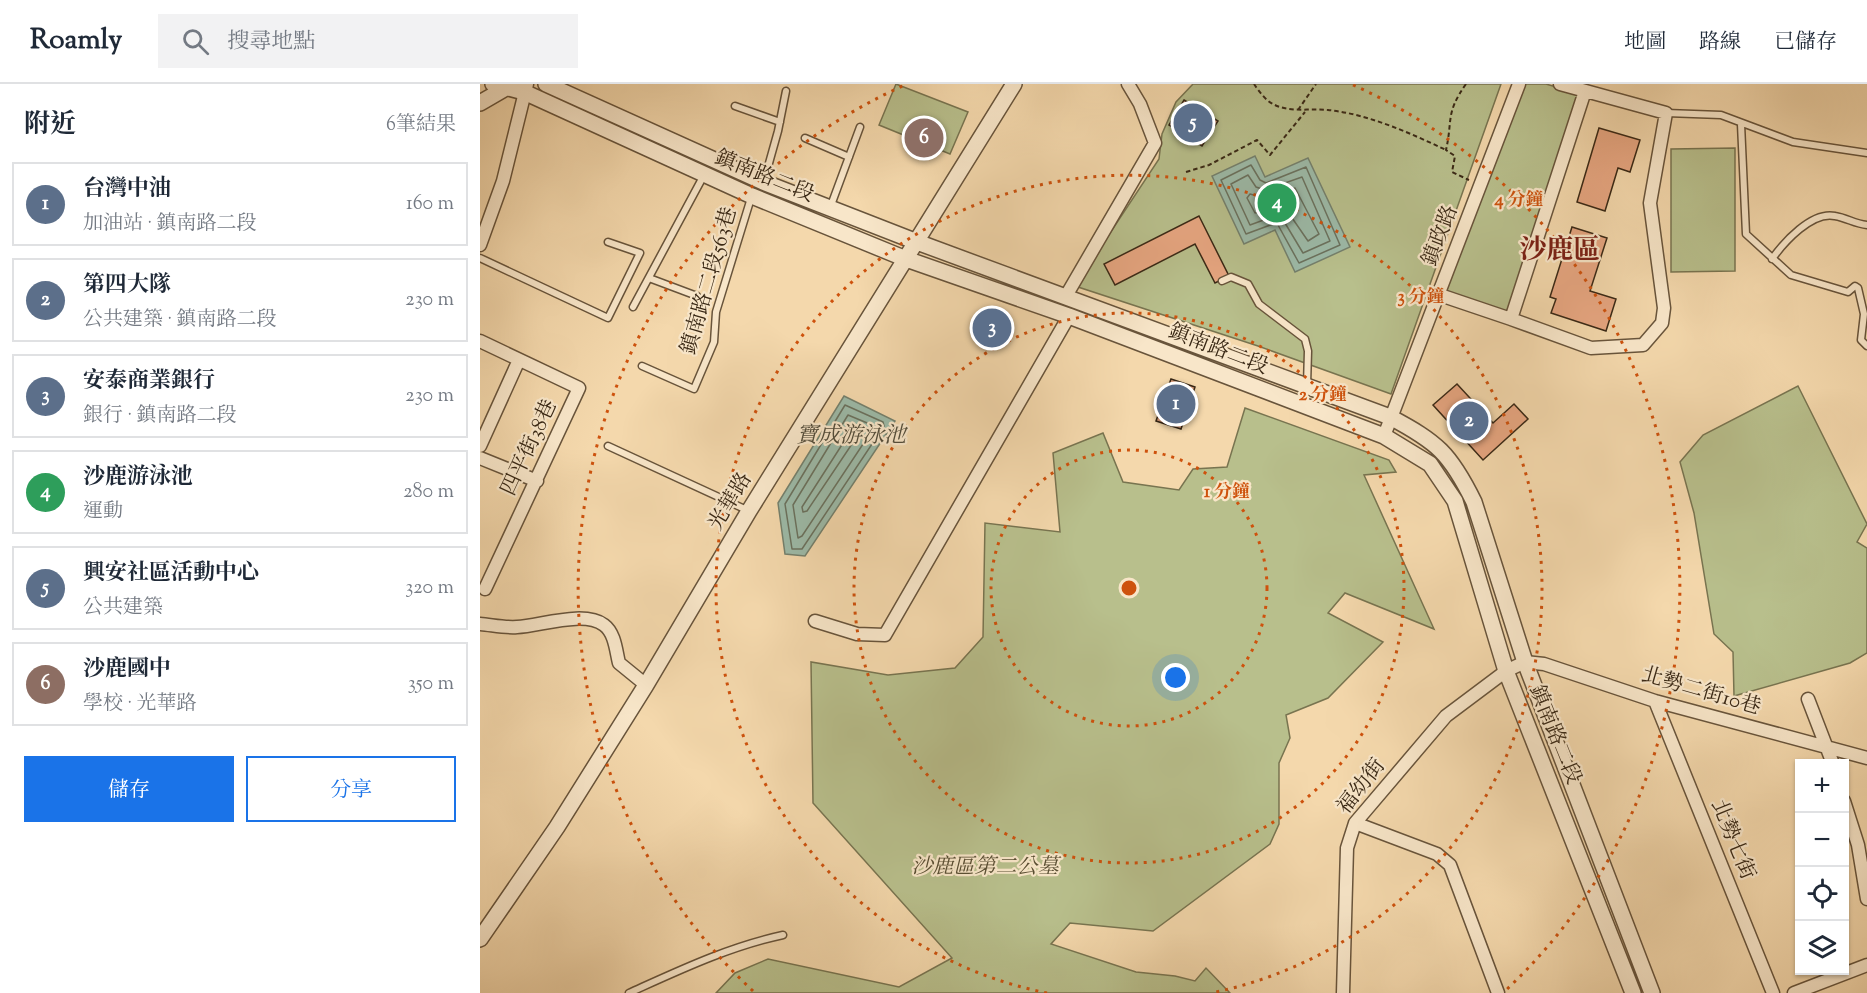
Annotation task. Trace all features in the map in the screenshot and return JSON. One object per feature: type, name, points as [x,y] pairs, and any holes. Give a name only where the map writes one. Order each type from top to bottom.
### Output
[{"type":"street","name":"鎮南路二段","points":[[546,84],[763,183],[1390,417],[1429,438],[1462,477],[1474,502],[1524,662],[1652,993]]},
{"type":"street","name":"光華路","points":[[480,939],[557,827],[646,685],[749,511],[1014,84]]},
{"type":"street","points":[[1066,296],[1155,143],[1140,104],[1128,84]]},
{"type":"street","name":"鎮政路","points":[[1384,436],[1520,84]]},
{"type":"street","points":[[1440,295],[1591,348],[1643,345],[1662,323],[1664,308],[1650,203],[1666,112],[1560,84]]},
{"type":"street","name":"鎮南路二段","points":[[513,86],[752,196],[906,259],[1069,316],[1384,436],[1430,464],[1455,501],[1506,671],[1633,993]]},
{"type":"street","points":[[480,103],[513,86]]},
{"type":"street","points":[[480,245],[503,181],[513,86]]},
{"type":"street","points":[[1510,319],[1585,91]]},
{"type":"street","points":[[815,621],[857,634],[885,635],[1069,316]]},
{"type":"street","points":[[480,341],[518,362],[480,446]]},
{"type":"street","name":"四平街38巷","points":[[485,589],[579,388],[518,362]]},
{"type":"street","points":[[480,458],[537,481]]},
{"type":"street","points":[[480,624],[517,627],[567,619],[587,619],[604,624],[613,636],[619,663],[646,685]]},
{"type":"street","name":"福幼街","points":[[1343,993],[1347,848],[1355,823],[1446,716],[1506,671],[1524,662]]},
{"type":"street","name":"北勢二街10巷","points":[[1524,662],[1544,664],[1655,701],[1867,758]]},
{"type":"street","points":[[1808,699],[1832,759]]},
{"type":"street","name":"北勢七街","points":[[1655,701],[1773,993]]},
{"type":"street","points":[[1849,813],[1858,845],[1867,899]]},
{"type":"street","points":[[1355,823],[1437,854],[1450,866],[1498,993]]},
{"type":"street","points":[[1794,993],[1821,988],[1867,965]]},
{"type":"lane","points":[[763,183],[786,91]]},
{"type":"lane","points":[[735,106],[780,122]]},
{"type":"lane","points":[[1666,112],[1721,115],[1793,142],[1867,153]]},
{"type":"lane","points":[[1741,124],[1746,234],[1791,275],[1848,292],[1855,286],[1858,288],[1864,314],[1861,340],[1867,346]]},
{"type":"lane","points":[[830,209],[860,127]]},
{"type":"lane","points":[[805,138],[849,157]]},
{"type":"lane","points":[[633,307],[704,175]]},
{"type":"lane","name":"鎮南路二段563巷","points":[[642,366],[694,389],[714,342],[716,312],[752,196]]},
{"type":"lane","points":[[1772,259],[1779,249],[1814,219],[1822,216],[1835,216],[1851,223],[1867,225]]},
{"type":"lane","points":[[480,258],[608,318],[640,253],[608,242]]},
{"type":"lane","points":[[1222,281],[1231,277],[1248,284],[1258,304],[1305,339],[1308,351],[1307,386]]},
{"type":"lane","points":[[649,278],[697,296]]},
{"type":"lane","points":[[608,446],[749,511]]},
{"type":"lane","points":[[629,993],[733,947],[783,935]]},
{"type":"path","points":[[1254,84],[1273,104],[1298,110],[1327,110],[1357,116],[1415,136],[1455,156],[1452,172],[1482,185]]},
{"type":"path","points":[[1298,110],[1316,84]]},
{"type":"path","points":[[1446,150],[1448,117],[1455,100],[1466,84]]},
{"type":"path","points":[[1186,172],[1209,165],[1257,140],[1270,155],[1306,111]]},
{"type":"green space","points":[[896,84],[968,112],[950,154],[879,125]]},
{"type":"green space","points":[[1193,84],[1501,84],[1391,394],[1258,346],[1075,286],[1159,159],[1162,134],[1176,102]]},
{"type":"green space","points":[[1523,84],[1546,84],[1580,94],[1509,312],[1446,292]]},
{"type":"green space","points":[[1735,148],[1735,271],[1671,272],[1671,149]]},
{"type":"green space","points":[[1798,386],[1867,524],[1857,542],[1867,548],[1867,653],[1850,663],[1734,696],[1733,652],[1714,634],[1694,513],[1680,462],[1703,435]]},
{"type":"green space","name":"沙鹿區第二公墓","points":[[1245,408],[1389,460],[1396,472],[1364,475],[1434,629],[1345,593],[1328,613],[1383,642],[1328,698],[1286,715],[1290,738],[1279,763],[1279,824],[1270,844],[1153,931],[1070,923],[1051,944],[1136,972],[1175,976],[1195,981],[1206,968],[1230,993],[716,993],[735,973],[768,959],[899,987],[952,958],[813,803],[811,662],[888,675],[955,668],[983,637],[985,523],[1060,532],[1053,453],[1103,433],[1123,482],[1179,490],[1193,469],[1227,467]]},
{"type":"water","points":[[1255,156],[1265,177],[1308,158],[1350,247],[1295,272],[1275,230],[1244,244],[1212,176]]},
{"type":"water","name":"寶成游泳池","points":[[844,396],[895,421],[805,556],[785,554],[778,503]]},
{"type":"building","points":[[1184,100],[1218,121],[1202,146],[1169,125]]},
{"type":"building","points":[[1599,128],[1640,140],[1630,172],[1618,168],[1605,211],[1577,202]]},
{"type":"building","points":[[1199,216],[1229,276],[1215,283],[1195,244],[1115,285],[1104,264]]},
{"type":"building","points":[[1572,227],[1607,238],[1590,291],[1616,299],[1606,331],[1551,313],[1556,299],[1550,297]]},
{"type":"building","points":[[1171,379],[1195,387],[1181,429],[1156,421]]},
{"type":"building","points":[[1457,384],[1493,423],[1514,404],[1528,419],[1483,460],[1433,405]]},
{"type":"place","name":"興安社區活動中心","points":[[1193,123]]},
{"type":"place","name":"沙鹿國中","points":[[924,138]]},
{"type":"place","name":"沙鹿游泳池","points":[[1277,203]]},
{"type":"place","name":"安泰商業銀行","points":[[992,328]]},
{"type":"place","name":"台灣中油","points":[[1176,404]]},
{"type":"place","name":"第四大隊","points":[[1469,421]]},
{"type":"district","name":"沙鹿區","points":[[1560,251]]}]
